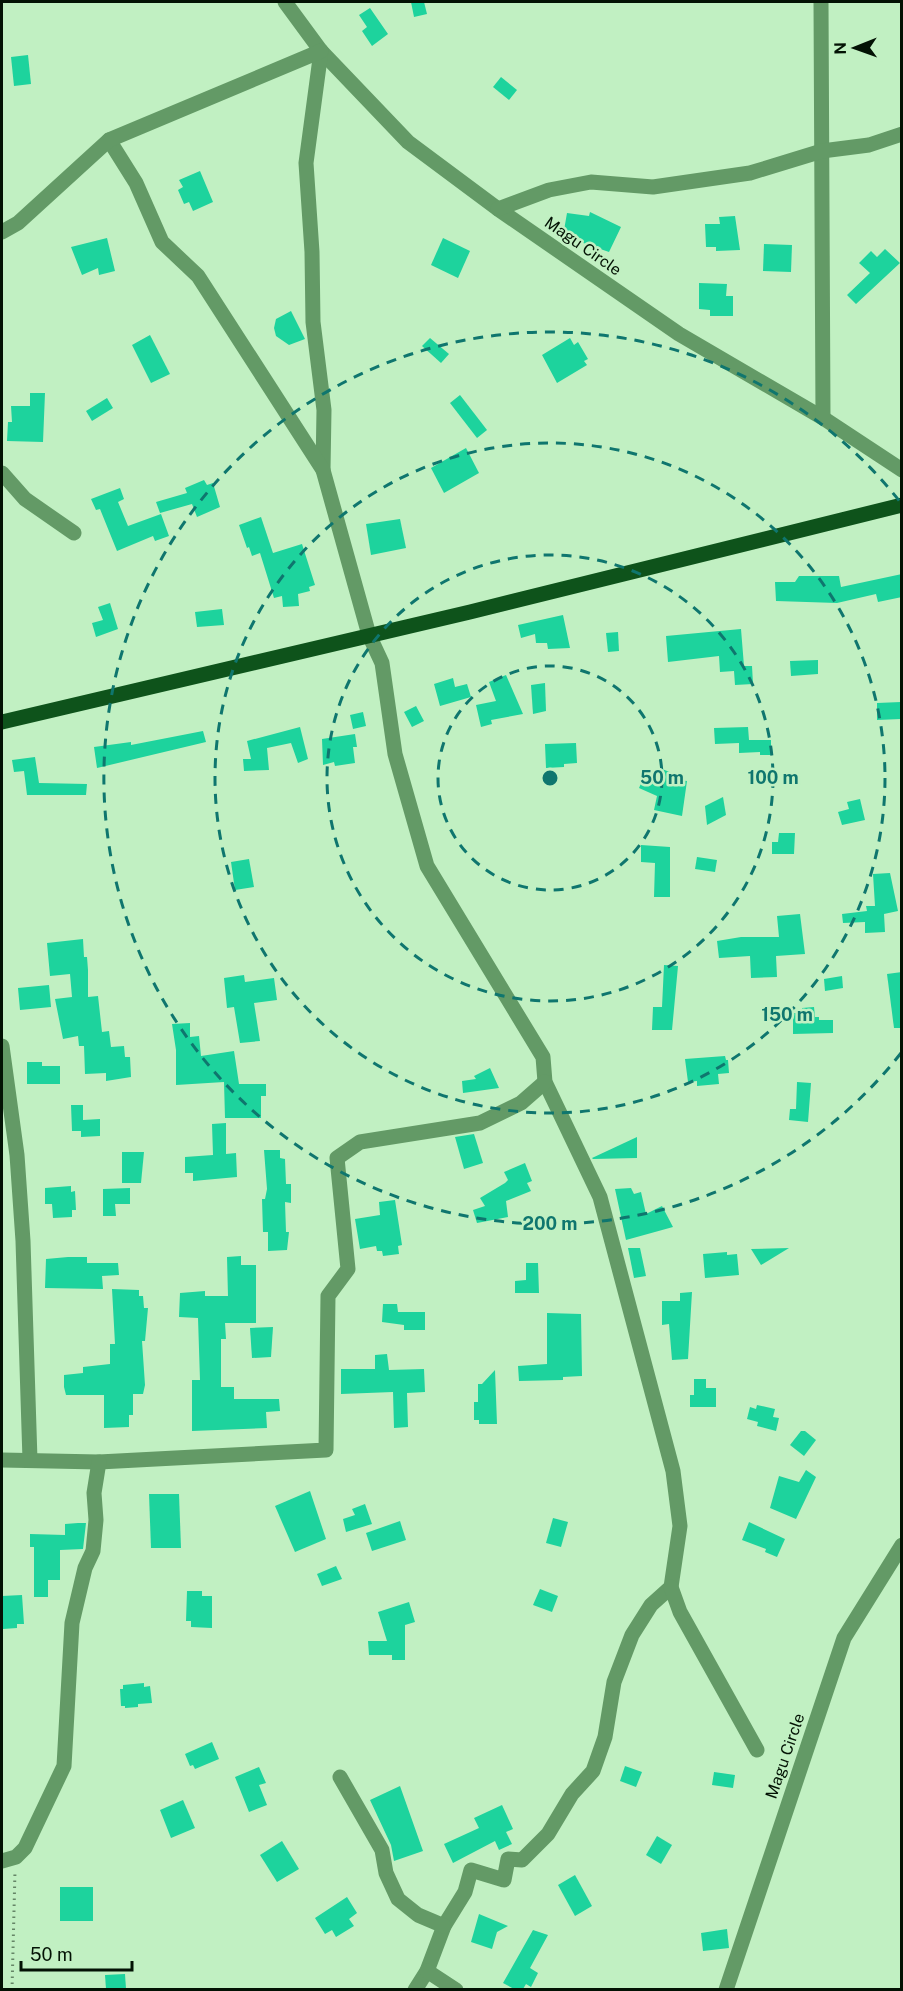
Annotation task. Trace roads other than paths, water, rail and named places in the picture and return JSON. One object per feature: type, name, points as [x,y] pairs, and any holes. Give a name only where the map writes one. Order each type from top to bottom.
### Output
[{"type":"main road","points":[[2,722],[902,505]]},
{"type":"street","name":"Magu Circle","points":[[285,2],[321,51],[408,142],[498,209],[679,334],[823,418],[902,470]]},
{"type":"street","points":[[821,2],[823,418]]},
{"type":"street","points":[[2,232],[18,223],[109,140],[321,51]]},
{"type":"street","points":[[321,51],[306,163],[312,252],[313,322],[324,411],[323,470],[369,635],[382,663],[395,754],[427,866],[543,1058],[545,1082],[600,1197],[672,1471],[680,1526],[671,1587],[680,1612],[757,1750]]},
{"type":"street","points":[[498,209],[549,190],[591,182],[652,187],[750,173],[822,151],[869,145],[902,134]]},
{"type":"street","points":[[109,140],[136,183],[162,242],[198,276],[323,470]]},
{"type":"street","points":[[2,473],[25,499],[74,533]]},
{"type":"street","points":[[2,1046],[7,1131],[23,1241],[30,1460]]},
{"type":"street","points":[[2,1460],[99,1462],[327,1450],[328,1296],[348,1269],[337,1158],[360,1142],[480,1123],[520,1103],[545,1082]]},
{"type":"street","points":[[9,1859],[25,1848],[64,1766],[72,1623],[85,1568],[93,1551],[96,1520],[94,1493],[99,1462]]},
{"type":"street","name":"Magu Circle","points":[[726,1989],[844,1638],[902,1545]]},
{"type":"street","points":[[415,1989],[427,1971],[444,1926],[465,1892],[471,1870],[504,1880],[508,1859],[522,1860],[548,1833],[572,1794],[593,1771],[605,1737],[614,1682],[632,1635],[651,1605],[671,1587]]},
{"type":"street","points":[[340,1777],[382,1850],[386,1873],[398,1899],[417,1915],[444,1926]]},
{"type":"street","points":[[427,1971],[456,1989]]}]
